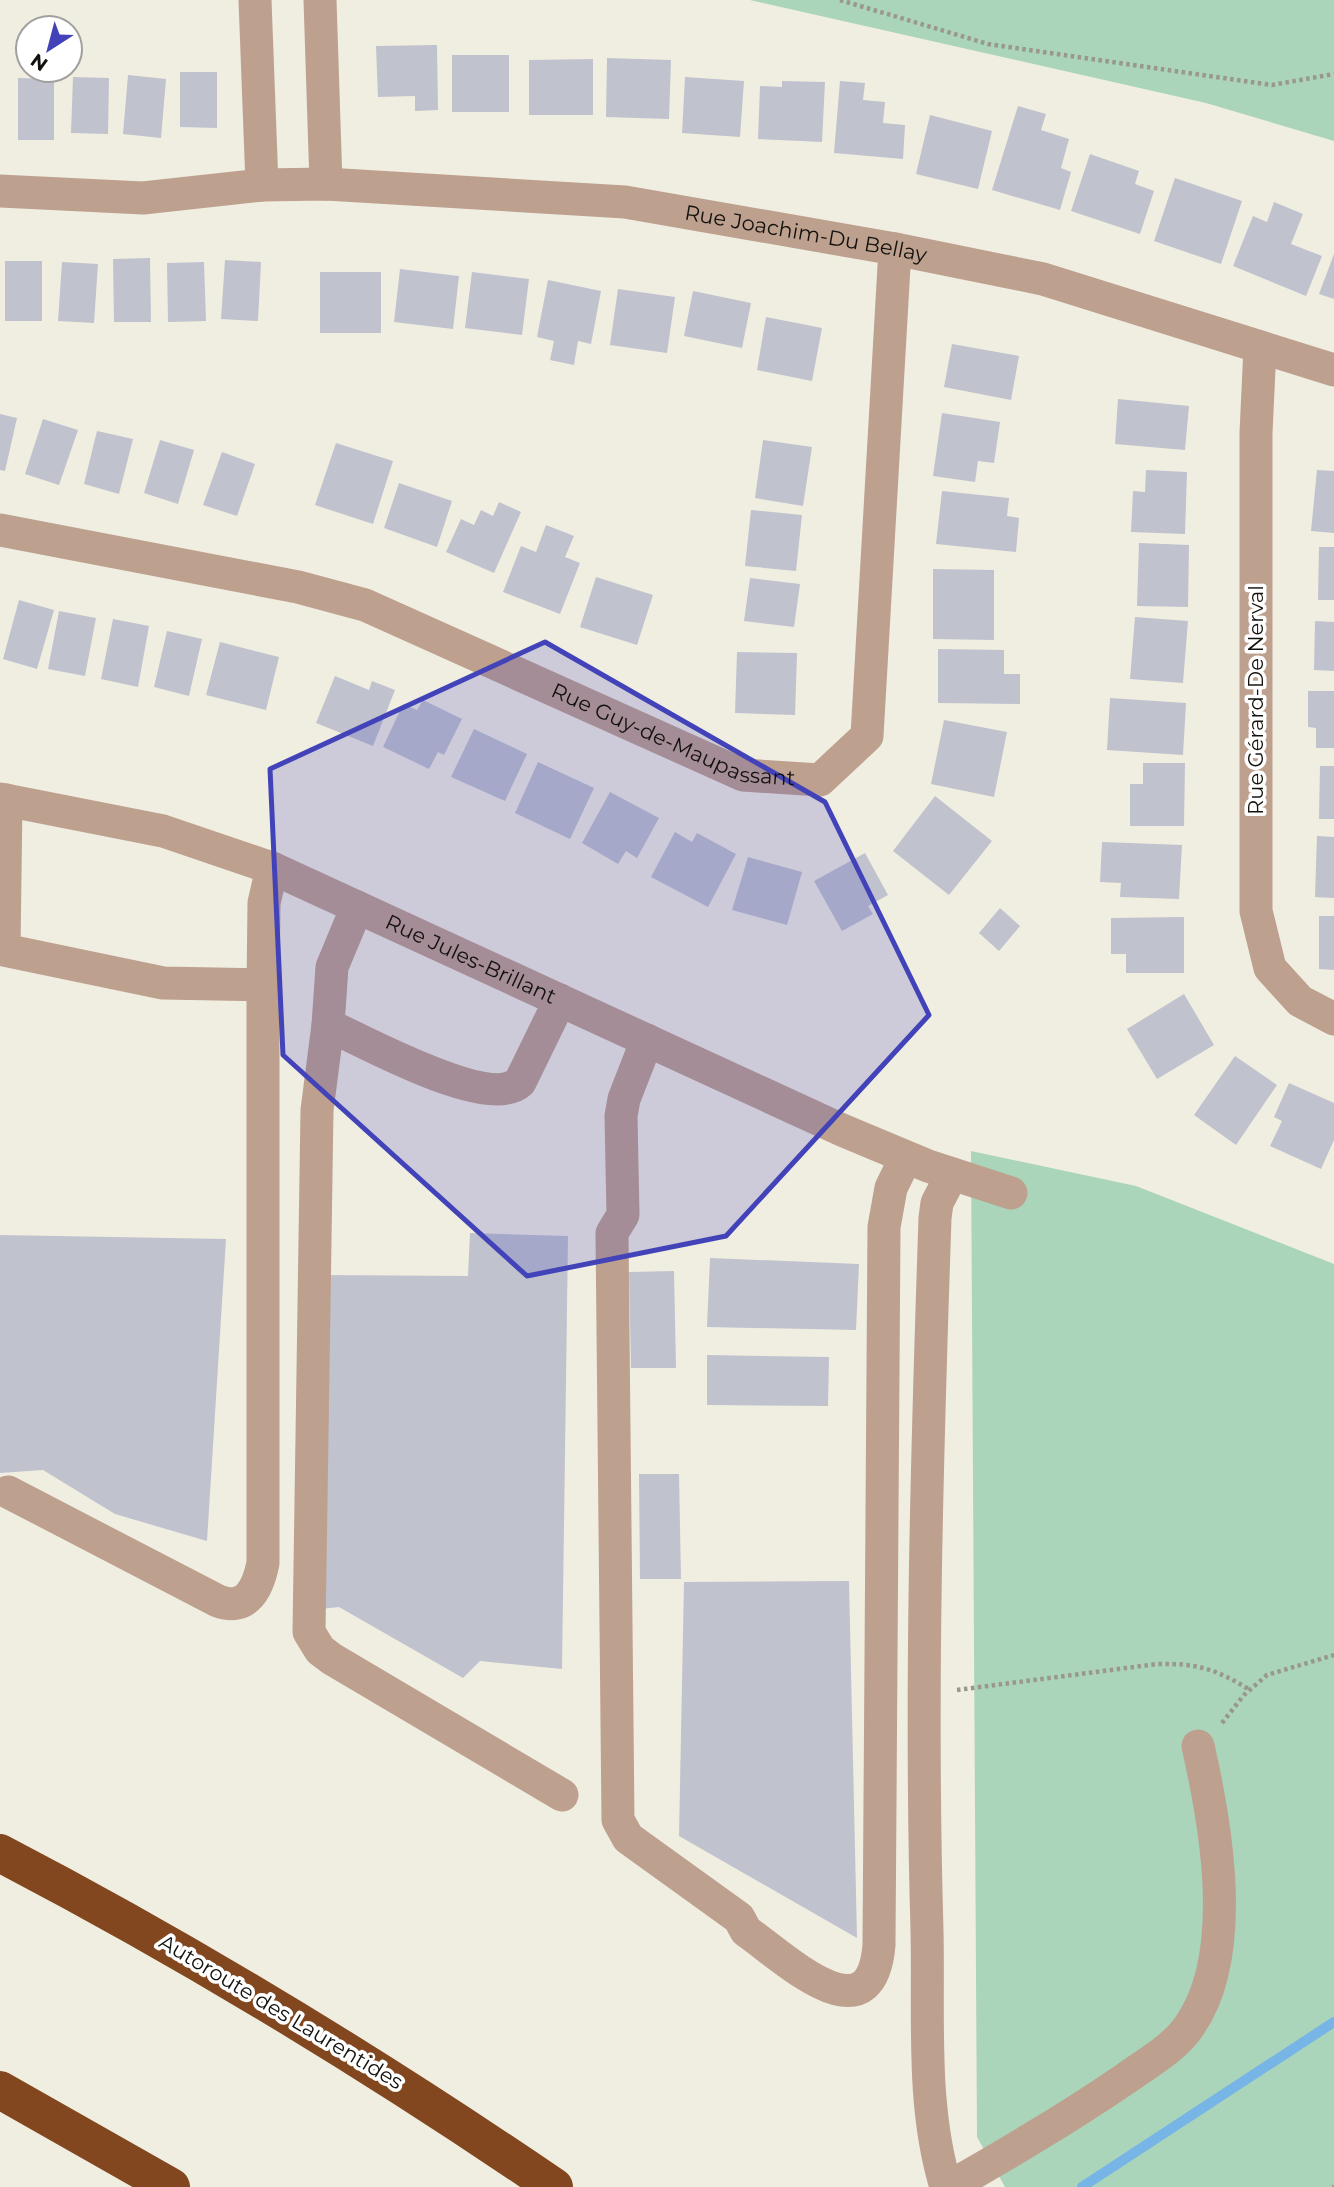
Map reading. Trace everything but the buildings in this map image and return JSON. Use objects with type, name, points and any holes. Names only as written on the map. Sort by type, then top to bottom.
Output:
[{"type":"highway","name":"Autoroute des Laurentides","points":[[0,1853],[117,1914],[246,1988],[431,2104],[554,2187]]},
{"type":"highway","points":[[0,2090],[171,2187]]},
{"type":"street","points":[[0,191],[143,198],[261,185],[255,0]]},
{"type":"street","points":[[320,0],[326,184]]},
{"type":"street","name":"Rue Joachim-Du Bellay","points":[[261,185],[326,184],[625,202],[895,249],[1043,279],[1334,370]]},
{"type":"street","name":"Rue Guy-de-Maupassant","points":[[0,530],[298,587],[365,605],[743,775],[820,780],[867,736],[895,249]]},
{"type":"street","name":"Rue Gérard-De Nerval","points":[[1260,347],[1256,433],[1256,911],[1270,968],[1300,1002],[1334,1019]]},
{"type":"street","points":[[3,800],[4,950],[163,983],[263,985]]},
{"type":"street","name":"Rue Jules-Brillant","points":[[3,800],[163,831],[272,868],[929,1166],[1011,1193]]},
{"type":"street","points":[[8,1492],[229,1605],[247,1600],[256,1586],[263,1563],[264,903],[272,868]]},
{"type":"street","points":[[357,907],[332,967],[317,1110],[309,1632],[320,1650],[332,1659],[562,1795]]},
{"type":"street","points":[[328,1025],[463,1085],[499,1090],[513,1087],[520,1082],[560,1000]]},
{"type":"street","points":[[647,1040],[624,1099],[621,1116],[623,1215],[612,1233],[618,1820],[628,1838],[739,1918],[746,1931],[821,1983],[848,1992],[868,1985],[874,1974],[879,1945],[884,1227],[891,1188],[929,1166],[937,1203],[924,1553],[931,2116],[947,2187],[1086,2105],[1164,2052],[1190,2026],[1204,1994],[1213,1961],[1220,1891],[1216,1845],[1198,1746]]},
{"type":"path","points":[[840,0],[988,44],[1272,85],[1334,74]]},
{"type":"path","points":[[1198,1746],[1267,1675],[1334,1656]]},
{"type":"path","points":[[925,1694],[1157,1664],[1189,1663],[1221,1672],[1250,1690]]},
{"type":"highlighted area","points":[[545,642],[825,802],[929,1015],[726,1236],[527,1276],[283,1055],[270,769]]},
{"type":"green space","points":[[750,0],[1334,0],[1334,141],[1206,103]]},
{"type":"green space","points":[[971,1151],[1136,1186],[1334,1264],[1334,2187],[1005,2187],[977,2137]]},
{"type":"waterway","points":[[1082,2187],[1334,2022]]}]
